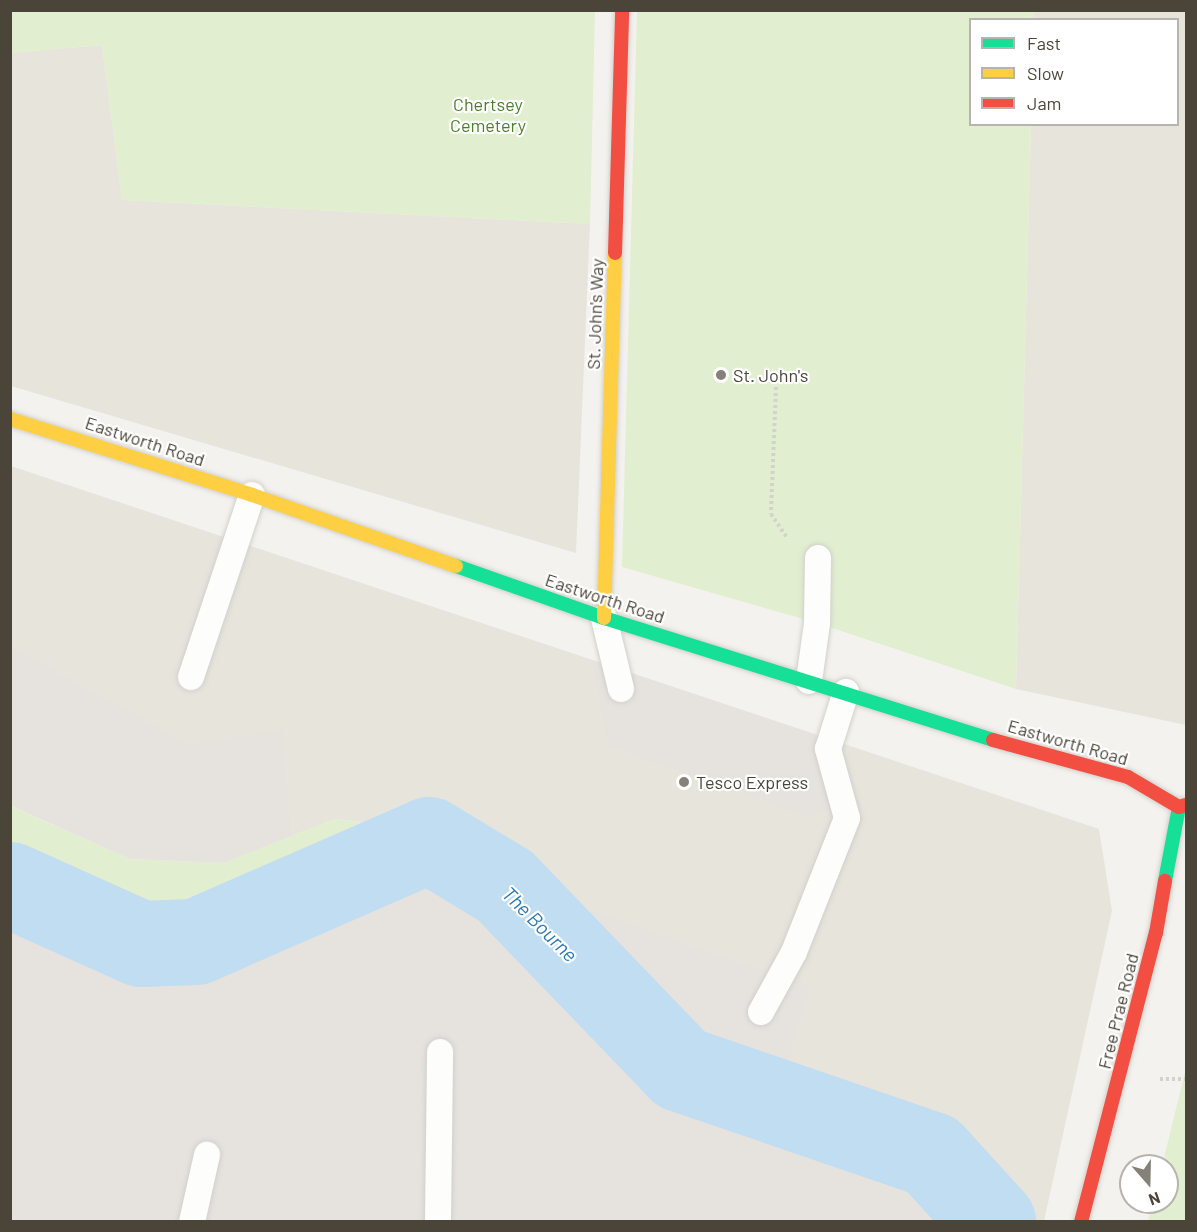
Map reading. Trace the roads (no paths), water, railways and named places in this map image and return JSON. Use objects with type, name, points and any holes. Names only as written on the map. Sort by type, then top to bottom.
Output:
[{"type":"main road","name":"St. John's Way","points":[[604,618],[622,10]]},
{"type":"main road","name":"Eastworth Road","points":[[10,419],[252,495],[604,618],[997,741],[1128,777],[1183,806]]},
{"type":"main road","name":"Free Prae Road","points":[[1082,1221],[1156,933],[1183,806]]},
{"type":"lane","points":[[191,677],[252,495]]},
{"type":"lane","points":[[809,681],[817,623],[818,558]]},
{"type":"lane","points":[[604,618],[621,689]]},
{"type":"lane","points":[[761,1012],[794,952],[847,818],[828,749],[846,692]]},
{"type":"lane","points":[[438,1221],[440,1053]]},
{"type":"lane","points":[[192,1221],[207,1155]]},
{"type":"waterway","name":"The Bourne","points":[[10,885],[141,944],[196,942],[429,840],[505,886],[681,1069],[932,1155],[993,1222]]},
{"type":"place","name":"St. John's","points":[[721,375]]},
{"type":"place","name":"Tesco Express","points":[[684,782]]},
{"type":"park label","name":"Chertsey Cemetery","points":[[488,115]]}]
